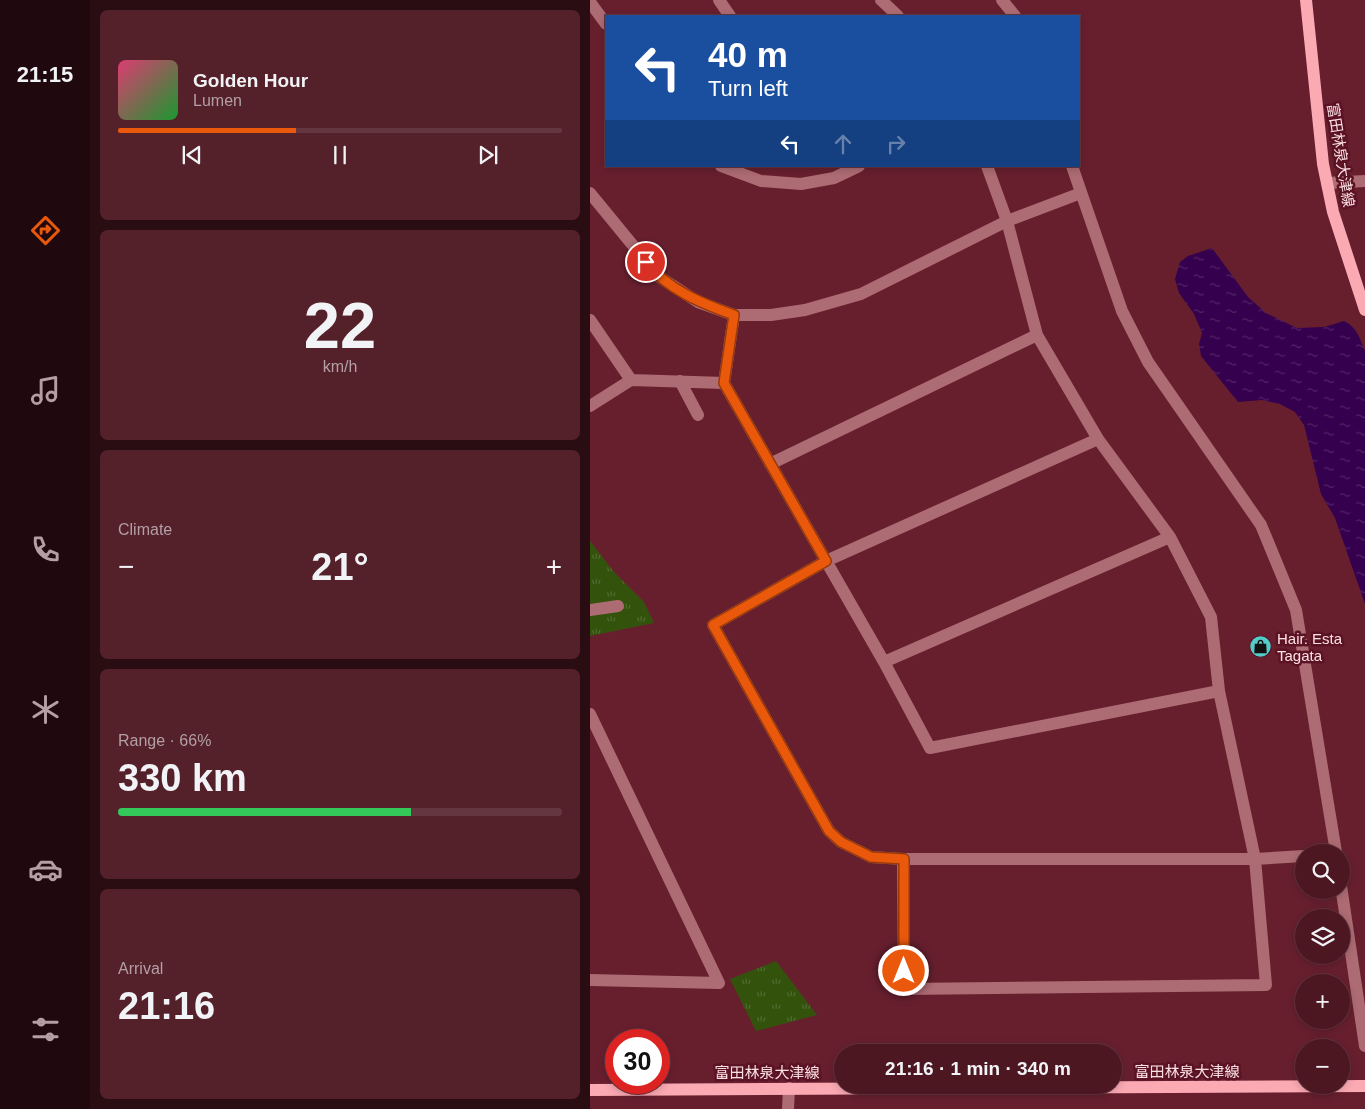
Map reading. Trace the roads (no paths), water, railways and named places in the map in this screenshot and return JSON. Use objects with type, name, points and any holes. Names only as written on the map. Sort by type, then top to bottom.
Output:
[{"type":"main road","name":"富田林泉大津線","points":[[1306,0],[1323,164],[1333,212],[1365,310]]},
{"type":"main road","name":"富田林泉大津線","points":[[590,1090],[1365,1086]]},
{"type":"street","points":[[719,0],[729,15]]},
{"type":"street","points":[[882,0],[896,15]]},
{"type":"street","points":[[1002,0],[1014,15]]},
{"type":"street","points":[[590,2],[605,23]]},
{"type":"street","points":[[724,167],[761,181],[801,184],[834,178],[856,167]]},
{"type":"street","points":[[904,859],[904,989],[1266,985],[1255,859],[1219,691],[1211,617],[1170,538],[1098,439],[1037,335],[1007,221],[987,167]]},
{"type":"street","points":[[1072,167],[1122,311],[1148,362],[1261,525],[1296,610],[1335,844]]},
{"type":"street","points":[[1327,183],[1365,181]]},
{"type":"street","points":[[590,193],[658,276],[698,302],[734,315],[771,315],[805,310],[861,294],[1007,221],[1081,193]]},
{"type":"street","points":[[734,315],[724,383],[884,662],[930,748],[1219,691]]},
{"type":"street","points":[[590,320],[632,380]]},
{"type":"street","points":[[770,464],[1037,335]]},
{"type":"street","points":[[590,406],[632,380],[724,383]]},
{"type":"street","points":[[680,381],[698,416]]},
{"type":"street","points":[[1098,439],[826,561],[713,625],[829,831],[841,842],[871,857],[904,859],[1255,859],[1295,857]]},
{"type":"street","points":[[884,662],[1170,538]]},
{"type":"street","points":[[590,610],[618,606]]},
{"type":"street","points":[[590,714],[719,983],[590,980]]},
{"type":"street","points":[[1344,899],[1361,987],[1365,1046]]},
{"type":"street","points":[[788,1109],[789,1088]]},
{"type":"water","points":[[1212,248],[1248,297],[1266,313],[1297,328],[1324,327],[1344,321],[1358,334],[1365,351],[1365,604],[1335,518],[1321,494],[1304,425],[1295,412],[1280,404],[1262,400],[1238,402],[1201,356],[1199,344],[1202,333],[1194,314],[1179,293],[1175,279],[1180,262],[1188,256]]},
{"type":"place","name":"Hair. Esta Tagata","points":[[1261,647]]}]
